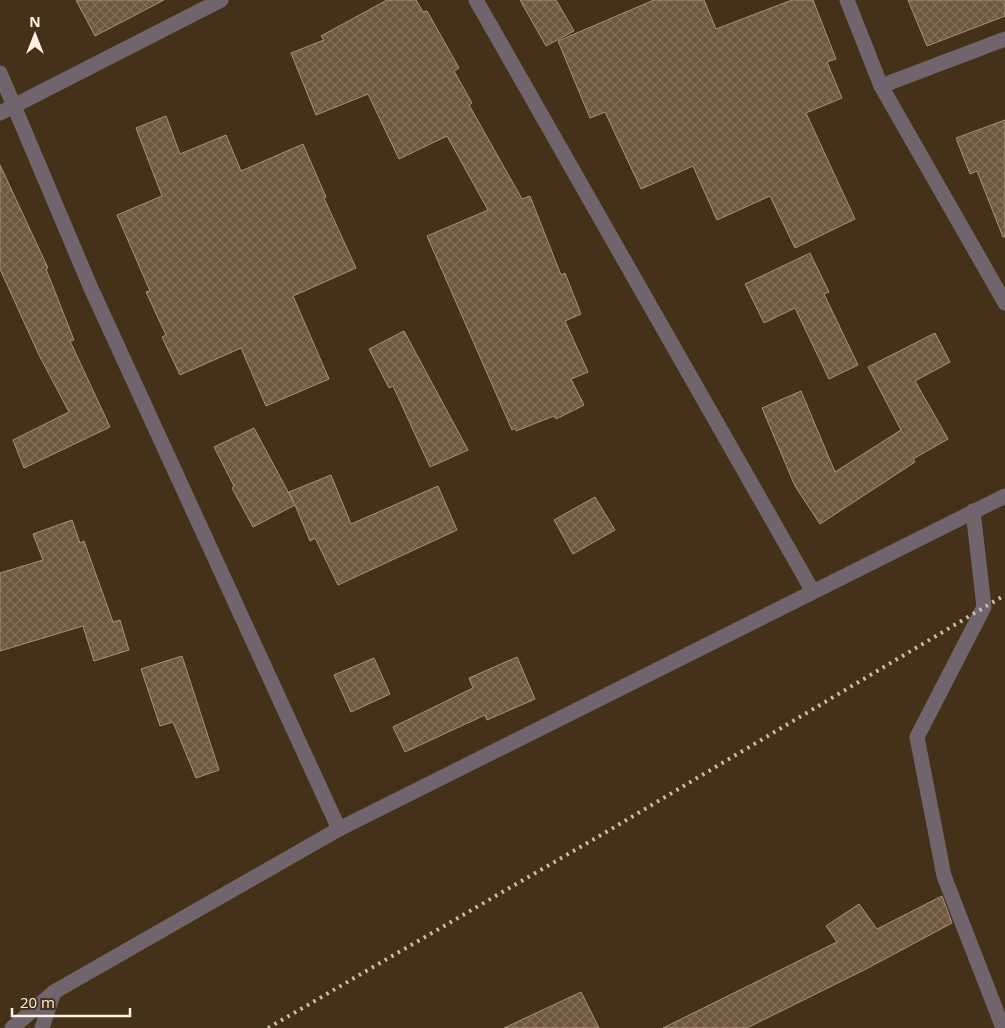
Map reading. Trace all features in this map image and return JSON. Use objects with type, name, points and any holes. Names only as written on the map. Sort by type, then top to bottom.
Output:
[{"type":"street","points":[[0,113],[221,0]]},
{"type":"street","points":[[476,0],[812,590]]},
{"type":"street","points":[[847,0],[881,86],[1005,303]]},
{"type":"street","points":[[881,86],[1005,39]]},
{"type":"street","points":[[0,73],[90,286],[339,829]]},
{"type":"street","points":[[12,1028],[54,992],[339,829],[812,590],[1005,496]]},
{"type":"street","points":[[973,511],[984,607],[917,737],[944,876],[1002,1028]]},
{"type":"street","points":[[42,1028],[54,992]]},
{"type":"building","points":[[76,0],[164,0],[95,36]]},
{"type":"building","points":[[387,0],[416,0],[423,12],[427,11],[459,68],[454,71],[472,103],[469,105],[522,199],[530,196],[561,275],[565,273],[581,314],[565,321],[588,372],[571,379],[584,405],[556,419],[554,416],[516,431],[515,428],[512,430],[427,236],[488,210],[447,136],[399,159],[368,94],[316,115],[291,53],[324,40],[321,36]]},
{"type":"building","points":[[520,0],[556,0],[574,31],[546,46]]},
{"type":"building","points":[[654,0],[704,0],[716,29],[792,0],[813,0],[836,59],[827,62],[842,98],[806,113],[855,219],[795,248],[770,196],[717,220],[693,166],[641,189],[605,112],[590,118],[558,41]]},
{"type":"building","points":[[908,0],[1005,0],[1005,16],[927,46]]},
{"type":"building","points":[[166,116],[180,154],[226,135],[241,171],[303,144],[326,197],[324,198],[356,268],[293,296],[329,379],[266,406],[241,348],[180,375],[162,337],[166,335],[146,292],[150,291],[117,215],[162,196],[136,128]]},
{"type":"building","points":[[1005,120],[1005,237],[1003,237],[977,171],[970,174],[956,138]]},
{"type":"building","points":[[0,165],[48,268],[46,269],[74,340],[70,341],[110,427],[24,468],[13,440],[69,412],[39,355],[0,269]]},
{"type":"building","points":[[810,253],[829,292],[824,294],[858,365],[829,379],[795,308],[764,323],[745,284]]},
{"type":"building","points":[[404,331],[468,450],[430,467],[393,386],[389,388],[369,349]]},
{"type":"building","points":[[935,333],[950,362],[915,381],[948,439],[913,459],[915,462],[820,524],[795,486],[762,408],[801,391],[835,472],[901,430],[868,367]]},
{"type":"building","points":[[254,428],[294,503],[289,492],[331,475],[351,524],[438,486],[457,530],[338,585],[315,538],[310,541],[295,505],[253,527],[232,488],[234,486],[214,447]]},
{"type":"building","points":[[595,497],[615,530],[573,554],[554,520]]},
{"type":"building","points":[[72,520],[80,543],[84,541],[113,622],[120,620],[129,650],[94,661],[83,626],[0,651],[0,573],[43,560],[33,534]]},
{"type":"building","points":[[182,656],[219,770],[196,778],[173,722],[160,726],[141,669]]},
{"type":"building","points":[[517,657],[535,699],[487,720],[485,715],[405,752],[393,727],[473,688],[469,678]]},
{"type":"building","points":[[374,658],[390,694],[351,712],[334,675]]},
{"type":"building","points":[[942,896],[952,923],[866,969],[747,1028],[663,1028],[837,942],[826,926],[859,904],[877,929]]},
{"type":"building","points":[[581,992],[599,1028],[504,1028]]},
{"type":"railway","points":[[268,1028],[613,828],[1005,595]]}]
